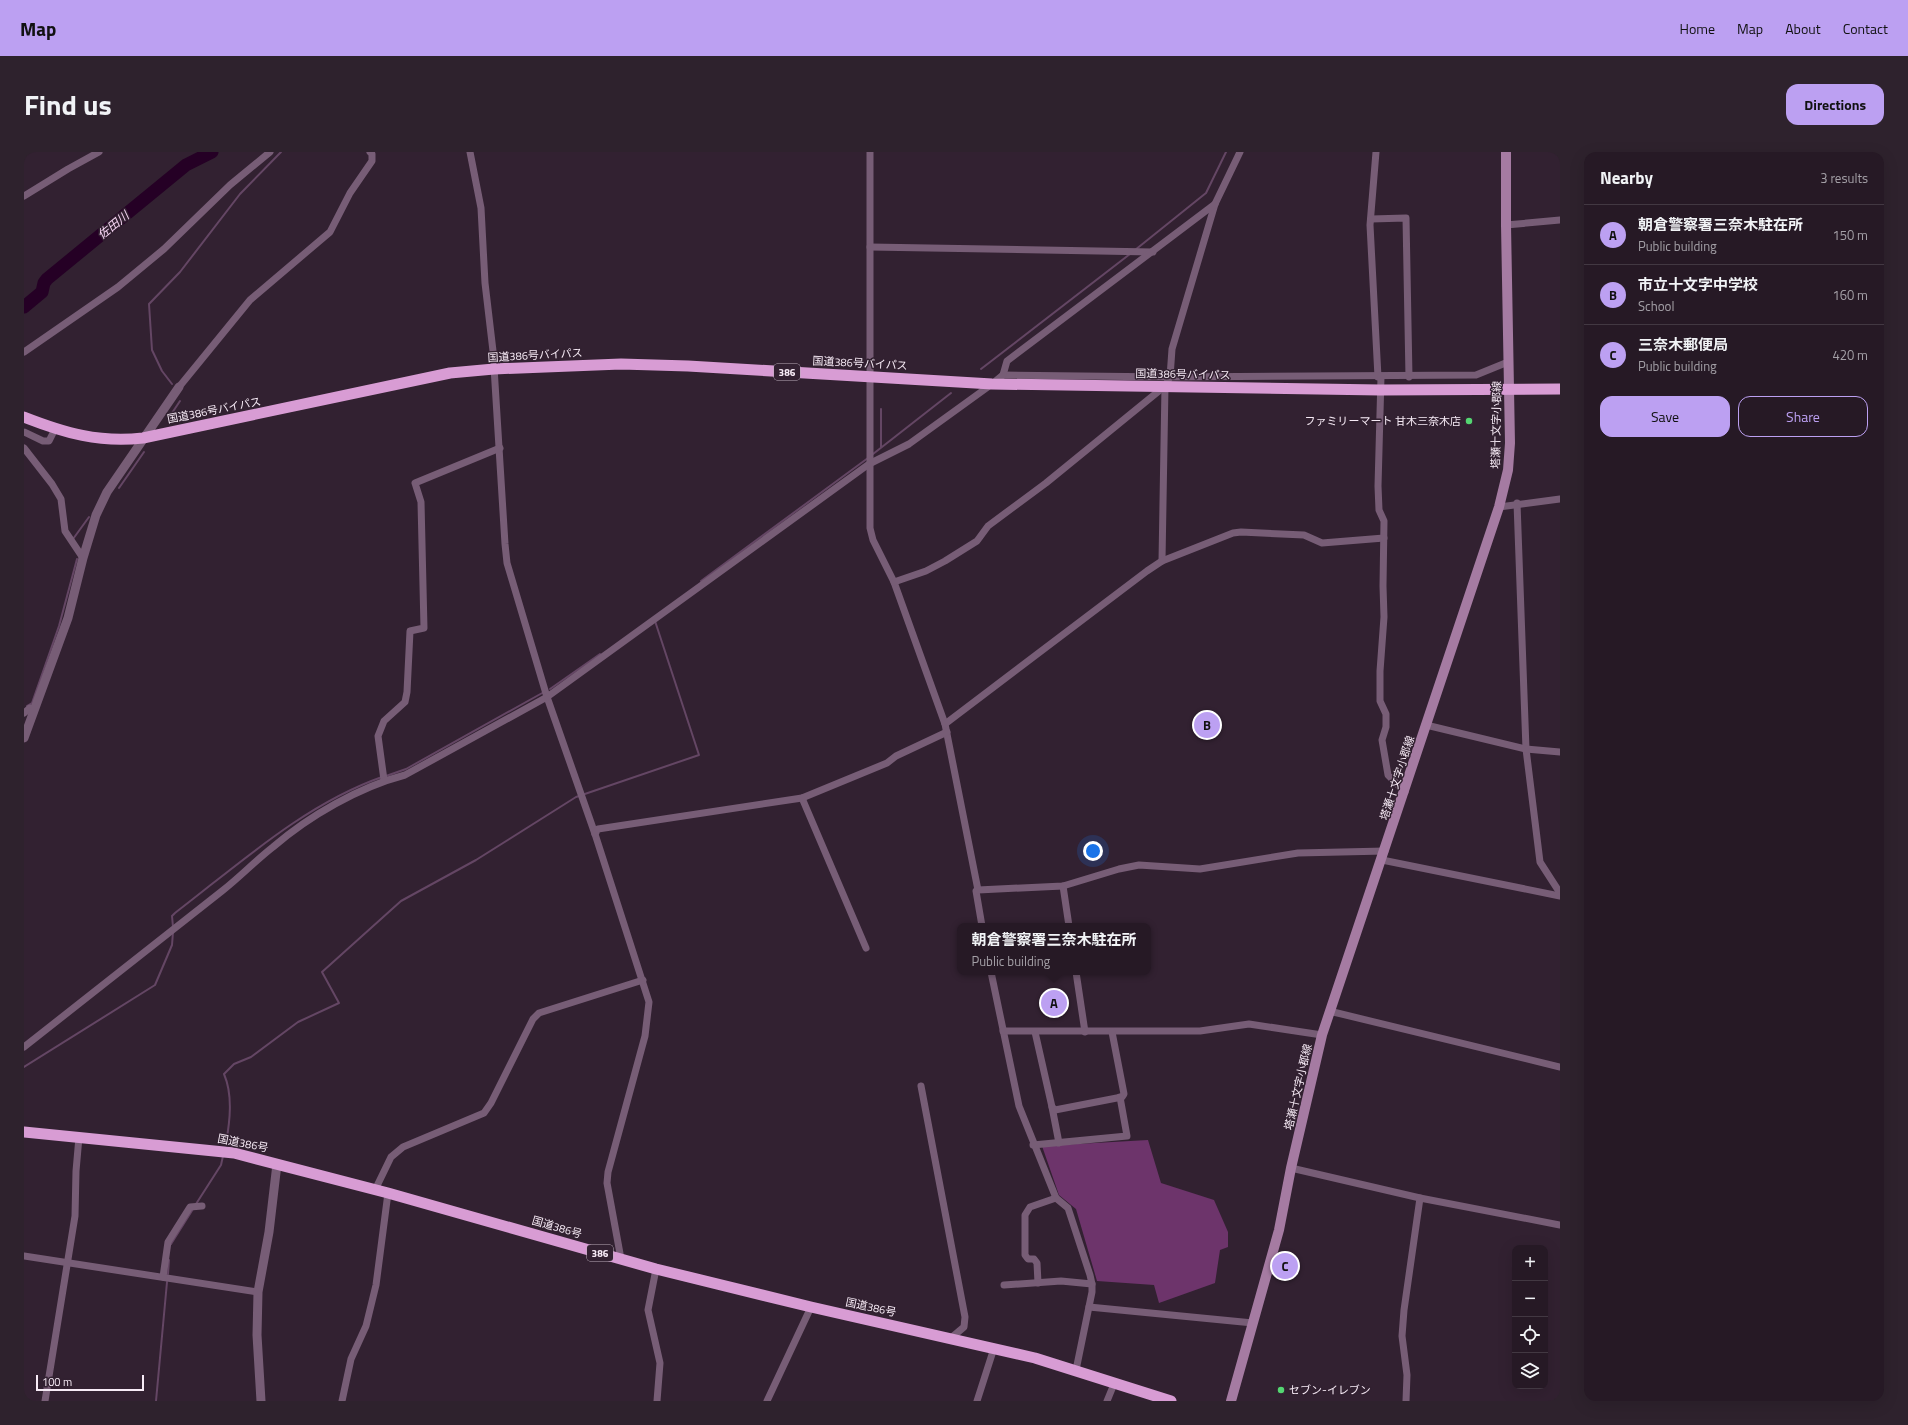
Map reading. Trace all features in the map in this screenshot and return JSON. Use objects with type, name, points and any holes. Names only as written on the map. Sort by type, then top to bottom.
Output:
[{"type":"highway","name":"国道386号バイパス","points":[[24,417],[55,429],[106,440],[143,438],[450,373],[494,369],[621,364],[688,366],[992,384],[1167,382],[1380,390],[1510,388],[1560,389]]},
{"type":"highway","name":"国道386号","points":[[24,1132],[218,1151],[277,1164],[388,1193],[656,1269],[811,1307],[994,1348],[1076,1370],[1114,1384],[1171,1401]]},
{"type":"main road","name":"塔瀬十文字小郡線","points":[[1231,1401],[1279,1230],[1291,1168],[1322,1035],[1405,792],[1499,507],[1508,470],[1510,388],[1508,362],[1506,152]]},
{"type":"street","points":[[24,196],[99,152]]},
{"type":"street","points":[[24,352],[118,287],[164,249],[230,184],[270,152]]},
{"type":"street","points":[[24,738],[68,618],[82,558],[96,515],[107,492],[179,387],[250,300],[330,232],[350,193],[372,161],[372,154],[370,152]]},
{"type":"street","points":[[470,152],[481,208],[485,283],[500,448],[504,544],[507,563],[547,697],[595,834],[649,1002],[644,1036],[608,1172],[607,1183],[621,1259]]},
{"type":"street","points":[[870,152],[873,247],[869,377],[870,528],[873,540],[894,582],[946,728],[978,890],[976,891],[981,923]]},
{"type":"street","points":[[1162,561],[1167,382],[1172,349],[1215,204],[1240,152]]},
{"type":"street","points":[[1376,152],[1371,219],[1380,390],[1379,510],[1384,521],[1384,617],[1380,671],[1380,701],[1386,714],[1386,727],[1382,740],[1388,775],[1405,792]]},
{"type":"street","points":[[24,1047],[234,882],[286,836],[305,823],[350,797],[384,780],[405,775],[547,697],[869,464],[909,444],[992,384],[1003,375],[1007,361],[1215,204]]},
{"type":"street","points":[[1371,219],[1406,218],[1409,377]]},
{"type":"street","points":[[1506,225],[1560,220]]},
{"type":"street","points":[[873,247],[1153,252]]},
{"type":"street","points":[[1003,375],[1167,382],[1409,377],[1476,375],[1508,362]]},
{"type":"street","points":[[894,582],[926,571],[977,541],[988,526],[1046,483],[1167,382]]},
{"type":"street","points":[[24,432],[43,441],[50,441],[55,429]]},
{"type":"street","points":[[24,448],[52,484],[61,499],[65,531],[82,558]]},
{"type":"street","points":[[384,780],[378,736],[384,721],[405,702],[407,692],[410,631],[424,628],[421,502],[415,483],[500,448]]},
{"type":"street","points":[[1499,507],[1517,503],[1560,498]]},
{"type":"street","points":[[1517,503],[1526,750],[1540,862],[1560,894]]},
{"type":"street","points":[[595,834],[598,829],[802,798],[887,763],[896,756],[946,728],[1147,571],[1162,561],[1234,533],[1304,535],[1322,543],[1384,538]]},
{"type":"street","points":[[24,713],[30,708],[36,708]]},
{"type":"street","points":[[1426,725],[1526,750],[1560,752]]},
{"type":"street","points":[[802,798],[866,948]]},
{"type":"street","points":[[978,890],[1063,886],[1119,869],[1138,866],[1195,869],[1298,853],[1383,855],[1560,894]]},
{"type":"street","points":[[1063,886],[1069,923]]},
{"type":"street","points":[[992,975],[1019,1106],[1056,1198],[1068,1208],[1092,1284],[1092,1292],[1076,1370]]},
{"type":"street","points":[[1076,975],[1085,1032]]},
{"type":"street","points":[[375,1190],[395,1152],[484,1112],[491,1103],[533,1019],[539,1013],[547,1009],[643,980]]},
{"type":"street","points":[[1329,1012],[1560,1067]]},
{"type":"street","points":[[1003,1031],[1200,1031],[1249,1024],[1322,1035]]},
{"type":"street","points":[[1035,1032],[1059,1143]]},
{"type":"street","points":[[1052,1107],[1055,1110],[1120,1097],[1124,1094],[1112,1032]]},
{"type":"street","points":[[921,1086],[965,1317],[964,1327],[951,1338]]},
{"type":"street","points":[[1034,1145],[1128,1136],[1120,1097]]},
{"type":"street","points":[[45,1401],[75,1216],[76,1171],[79,1137]]},
{"type":"street","points":[[261,1401],[257,1335],[258,1292],[269,1232],[277,1164]]},
{"type":"street","points":[[1291,1168],[1420,1198],[1560,1225]]},
{"type":"street","points":[[342,1401],[350,1359],[366,1326],[376,1285],[388,1193]]},
{"type":"street","points":[[1038,1283],[1037,1263],[1034,1259],[1028,1259],[1025,1255],[1025,1215],[1030,1207],[1056,1198]]},
{"type":"street","points":[[1406,1401],[1407,1374],[1402,1336],[1404,1310],[1420,1198]]},
{"type":"street","points":[[163,1277],[168,1242],[190,1208],[201,1206]]},
{"type":"street","points":[[24,1256],[258,1292]]},
{"type":"street","points":[[656,1269],[648,1310],[660,1363],[658,1401]]},
{"type":"street","points":[[1004,1285],[1061,1281],[1092,1284]]},
{"type":"street","points":[[767,1401],[773,1392],[811,1307]]},
{"type":"street","points":[[1089,1307],[1253,1323]]},
{"type":"street","points":[[977,1401],[994,1348]]},
{"type":"street","points":[[1107,1401],[1114,1384]]},
{"type":"shaded area","points":[[1148,1140],[1161,1183],[1214,1200],[1228,1232],[1228,1247],[1220,1250],[1215,1283],[1159,1303],[1154,1285],[1097,1281],[1076,1209],[1059,1195],[1042,1146]]},
{"type":"waterway","name":"佐田川","points":[[24,307],[42,292],[44,283],[47,279],[186,165],[212,152]]},
{"type":"waterway","points":[[172,384],[162,371],[152,350],[149,304],[180,272],[240,194],[281,152]]},
{"type":"waterway","points":[[1135,250],[1206,193],[1226,152]]},
{"type":"waterway","points":[[981,369],[1130,254]]},
{"type":"waterway","points":[[873,454],[951,393]]},
{"type":"waterway","points":[[170,416],[180,401]]},
{"type":"waterway","points":[[881,409],[881,447]]},
{"type":"waterway","points":[[119,488],[144,452]]},
{"type":"waterway","points":[[701,581],[868,458]]},
{"type":"waterway","points":[[73,539],[89,517]]},
{"type":"waterway","points":[[27,706],[32,703],[59,626],[77,559]]},
{"type":"waterway","points":[[226,1143],[229,1126],[230,1099],[224,1074],[234,1064],[251,1057],[298,1022],[339,1003],[322,972],[401,901],[476,860],[576,797],[699,755],[655,621]]},
{"type":"waterway","points":[[550,689],[600,654]]},
{"type":"waterway","points":[[386,776],[406,769],[544,692]]},
{"type":"waterway","points":[[173,927],[172,916],[175,913],[274,837],[326,803],[382,777]]},
{"type":"waterway","points":[[24,1067],[155,985],[172,945],[173,932]]},
{"type":"waterway","points":[[196,1204],[221,1165],[223,1156]]},
{"type":"waterway","points":[[171,1244],[193,1209]]},
{"type":"waterway","points":[[168,1274],[169,1260]]},
{"type":"waterway","points":[[156,1401],[167,1282]]},
{"type":"place","name":"ファミリーマート 甘木三奈木店","points":[[1469,421]]},
{"type":"place","name":"市立十文字中学校","points":[[1207,725]]},
{"type":"place","name":"朝倉警察署三奈木駐在所","points":[[1054,1003]]},
{"type":"place","name":"三奈木郵便局","points":[[1285,1266]]},
{"type":"place","name":"セブン-イレブン","points":[[1281,1390]]}]
